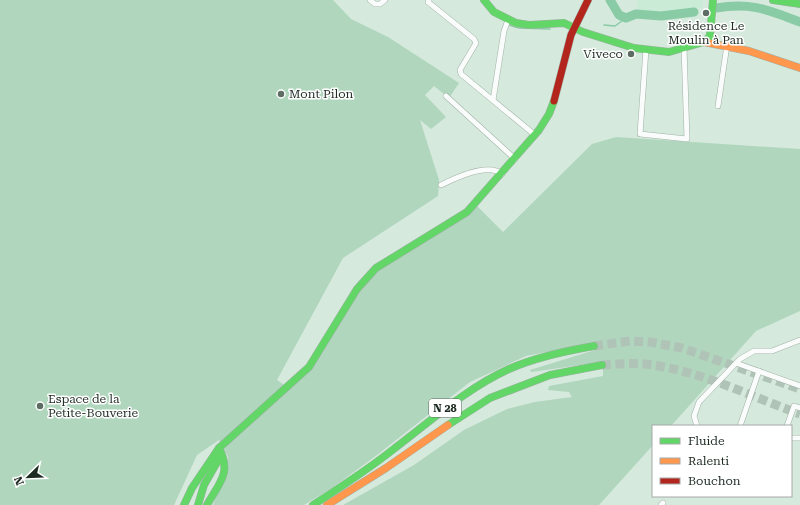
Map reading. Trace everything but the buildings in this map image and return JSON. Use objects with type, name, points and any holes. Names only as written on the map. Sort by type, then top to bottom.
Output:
[{"type":"main road","points":[[484,0],[494,12],[508,20],[527,25],[564,23],[634,48],[669,52],[704,42],[710,36]]},
{"type":"main road","points":[[184,505],[192,488],[238,432],[309,368],[357,289],[372,272],[385,262],[467,212],[535,135],[552,108],[568,42],[588,0]]},
{"type":"main road","points":[[713,0],[710,36],[713,44]]},
{"type":"main road","points":[[773,0],[800,4]]},
{"type":"main road","points":[[704,42],[727,45],[800,68]]},
{"type":"main road","name":"N 28","points":[[314,505],[378,461],[444,408],[484,382],[539,358],[594,346]]},
{"type":"main road","name":"N 28","points":[[327,505],[386,468],[463,414],[490,398],[550,375],[602,365]]},
{"type":"main road","points":[[198,505],[204,485],[221,451]]},
{"type":"main road","points":[[207,505],[224,477],[221,451]]},
{"type":"street","points":[[370,0],[375,4],[380,4],[385,0]]},
{"type":"street","points":[[429,0],[428,2],[474,39],[476,43],[460,70],[461,74],[535,135]]},
{"type":"street","points":[[493,100],[504,31],[508,20]]},
{"type":"street","points":[[718,106],[727,45]]},
{"type":"street","points":[[646,49],[640,134],[688,139],[684,48]]},
{"type":"street","points":[[446,96],[515,159]]},
{"type":"street","points":[[441,185],[482,170],[496,170],[502,174]]},
{"type":"street","points":[[697,425],[694,416],[699,402],[736,363],[747,354],[754,351],[772,351],[800,340]]},
{"type":"street","points":[[736,363],[800,386]]},
{"type":"street","points":[[740,425],[759,371]]},
{"type":"street","points":[[787,425],[794,406],[800,408]]},
{"type":"shaded area","points":[[0,0],[333,0],[351,19],[388,37],[459,83],[449,98],[434,86],[425,95],[446,117],[431,129],[420,120],[439,180],[438,196],[343,258],[277,380],[287,387],[311,363],[362,280],[475,204],[503,232],[592,144],[616,137],[800,149],[800,311],[756,331],[672,425],[652,425],[652,446],[599,505],[343,505],[414,465],[464,430],[507,409],[535,402],[572,397],[569,392],[548,390],[549,386],[603,376],[603,362],[531,372],[530,370],[595,350],[593,343],[526,356],[470,382],[377,455],[332,488],[304,505],[213,505],[228,457],[219,440],[197,455],[174,505],[0,505]]},
{"type":"shaded area","points":[[637,0],[703,0],[703,7],[671,14],[646,14],[637,13]]},
{"type":"waterway","points":[[610,0],[619,15],[626,18],[636,14],[661,16],[694,12]]},
{"type":"waterway","points":[[716,8],[729,6],[760,8],[800,22]]},
{"type":"waterway","points":[[604,25],[615,26],[626,18]]},
{"type":"waterway","points":[[509,25],[519,28],[550,29]]},
{"type":"tunnel","points":[[594,346],[630,341],[650,342],[682,348],[800,389]]},
{"type":"tunnel","points":[[602,365],[645,364],[665,367],[724,384],[800,414]]},
{"type":"traffic: fast","points":[[484,0],[494,12],[516,23],[529,25],[564,23],[583,32],[634,48],[669,52],[704,42],[710,36]]},
{"type":"traffic: fast","points":[[712,39],[710,36],[713,0]]},
{"type":"traffic: fast","points":[[773,0],[800,4]]},
{"type":"traffic: fast","points":[[207,505],[219,484],[224,471],[223,457],[219,448],[309,367],[357,289],[376,268],[467,212],[539,130],[549,114],[554,101]]},
{"type":"traffic: fast","points":[[313,505],[375,463],[479,385],[519,365],[561,352],[594,346]]},
{"type":"traffic: fast","points":[[448,425],[490,398],[550,375],[602,365]]},
{"type":"traffic: fast","points":[[184,505],[192,488],[219,448]]},
{"type":"traffic: fast","points":[[198,505],[204,485],[220,457]]},
{"type":"traffic: slow","points":[[704,42],[749,51],[800,68]]},
{"type":"traffic: slow","points":[[327,505],[386,468],[448,425]]},
{"type":"traffic: jam","points":[[554,101],[571,35],[588,0]]},
{"type":"place","name":"Résidence Le Moulin à Pan","points":[[706,13]]},
{"type":"place","name":"Viveco","points":[[631,54]]},
{"type":"place","name":"Mont Pilon","points":[[281,94]]},
{"type":"place","name":"Espace de la Petite-Bouverie","points":[[40,406]]}]
